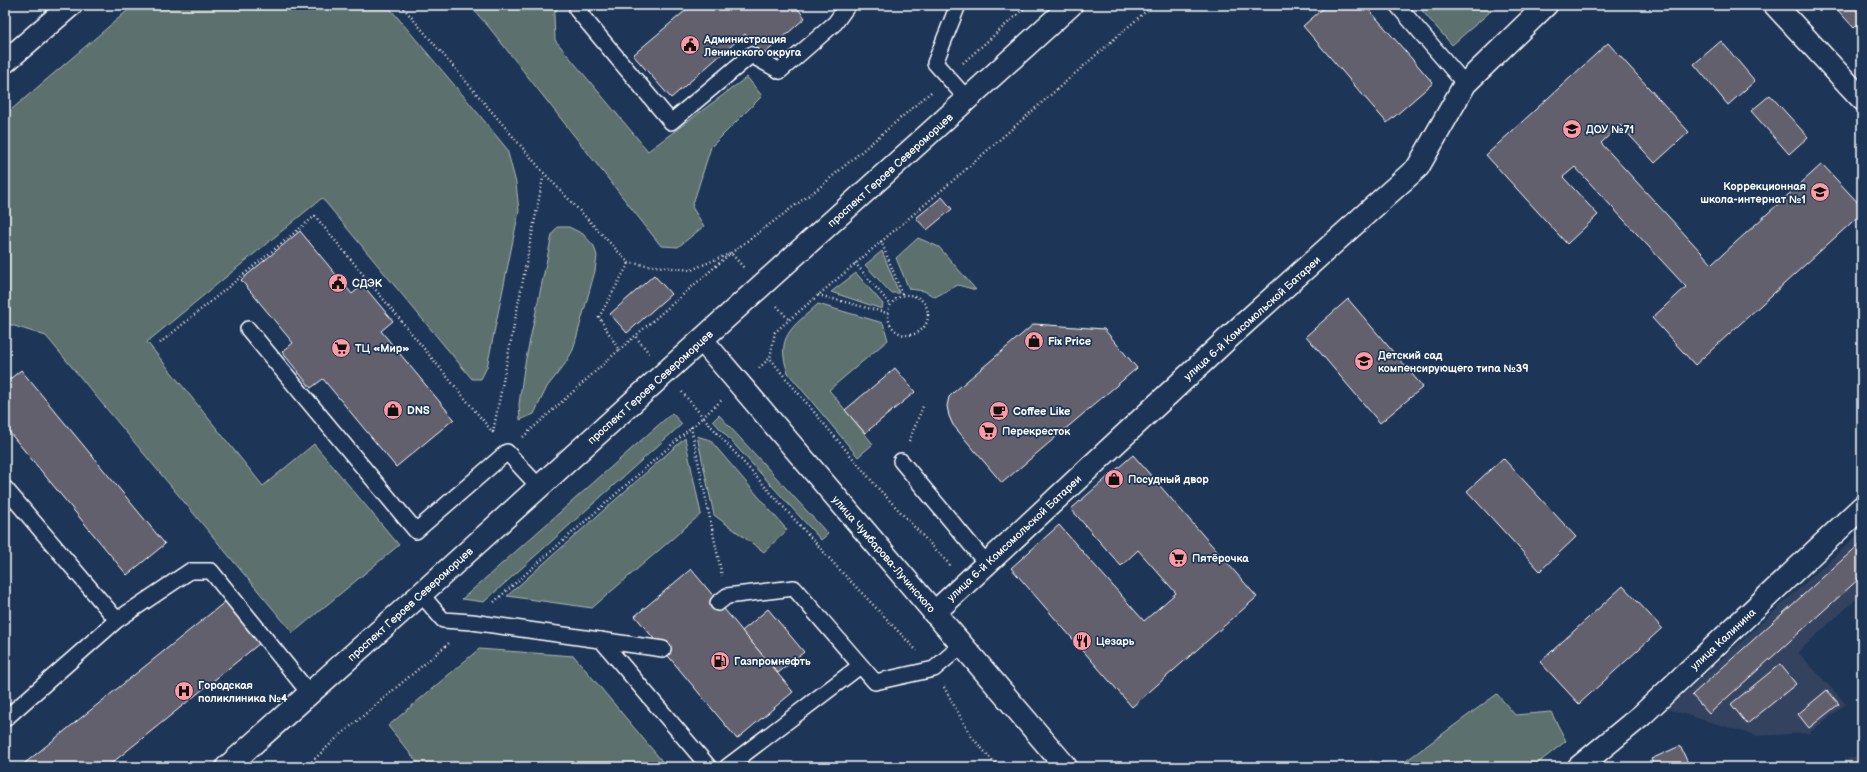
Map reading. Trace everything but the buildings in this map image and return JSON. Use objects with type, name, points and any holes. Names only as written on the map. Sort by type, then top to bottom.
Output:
[{"type":"street","points":[[5,62],[71,5]]},
{"type":"street","name":"проспект Героев Североморцев","points":[[227,767],[421,594],[1072,5]]},
{"type":"street","name":"улица 6-й Комсомольской Батареи","points":[[934,613],[1238,329],[1418,167],[1465,84],[1546,5]]},
{"type":"street","points":[[1775,5],[1862,99]]},
{"type":"street","name":"улица Чумбарова-Лучинского","points":[[702,340],[1066,767]]},
{"type":"street","name":"улица Калинина","points":[[1579,767],[1642,715],[1862,507]]},
{"type":"lane","points":[[583,5],[577,10],[671,122],[751,55],[780,71],[835,23],[848,5]]},
{"type":"lane","points":[[958,5],[935,63],[968,100]]},
{"type":"lane","points":[[1397,5],[1465,84]]},
{"type":"lane","points":[[248,329],[416,531],[507,452],[539,487]]},
{"type":"lane","points":[[901,461],[987,564]]},
{"type":"lane","points":[[5,488],[117,620]]},
{"type":"lane","points":[[5,719],[117,620],[190,571],[211,570],[310,694]]},
{"type":"lane","points":[[722,599],[794,588],[875,682],[934,669],[962,645]]},
{"type":"lane","points":[[421,594],[444,620],[472,622],[663,649]]},
{"type":"lane","points":[[601,640],[709,767]]},
{"type":"lane","points":[[727,767],[860,666]]},
{"type":"path","points":[[401,5],[544,173],[629,263],[690,270],[730,253]]},
{"type":"path","points":[[507,452],[619,350],[636,337],[730,253],[820,186],[948,77],[1028,5]]},
{"type":"path","points":[[306,767],[338,737],[472,622],[770,358],[775,332],[1066,83],[1153,5]]},
{"type":"path","points":[[160,343],[315,216],[493,432],[544,173]]},
{"type":"path","points":[[882,241],[903,296]]},
{"type":"path","points":[[730,253],[789,320]]},
{"type":"path","points":[[619,350],[599,318],[629,263]]},
{"type":"path","points":[[855,263],[890,304]]},
{"type":"path","points":[[910,294],[924,302],[929,318],[921,332],[906,337],[891,329],[887,313],[890,304],[895,299],[910,294]]},
{"type":"path","points":[[818,295],[887,313]]},
{"type":"path","points":[[636,337],[703,416],[837,567],[934,669],[971,736],[998,767]]},
{"type":"path","points":[[770,358],[877,488],[967,583]]},
{"type":"path","points":[[901,461],[924,404]]},
{"type":"path","points":[[691,427],[722,599]]},
{"type":"shaded area","points":[[1862,531],[1862,594],[1798,652],[1846,704],[1809,733],[1757,736],[1667,709]]},
{"type":"shaded area","points":[[1862,754],[1862,767],[1824,767]]},
{"type":"green space","points":[[134,5],[387,5],[507,149],[516,183],[519,211],[487,367],[481,379],[472,379],[322,198],[147,342],[263,486],[314,444],[399,545],[293,633],[46,336],[5,323],[5,115]]},
{"type":"green space","points":[[469,5],[560,5],[554,14],[555,40],[648,151],[747,77],[762,96],[711,147],[692,207],[704,226],[678,247],[661,246],[488,26]]},
{"type":"green space","points":[[1417,5],[1498,5],[1452,45]]},
{"type":"green space","points":[[557,227],[569,227],[583,234],[594,246],[597,256],[595,271],[573,350],[565,364],[547,387],[534,414],[520,420],[519,404],[524,368],[552,235]]},
{"type":"green space","points":[[918,238],[939,247],[976,290],[958,285],[935,297],[924,291],[909,289],[896,258]]},
{"type":"green space","points":[[882,251],[899,293],[891,293],[865,265]]},
{"type":"green space","points":[[856,273],[883,304],[882,309],[831,292]]},
{"type":"green space","points":[[818,304],[883,323],[888,340],[829,390],[873,444],[858,457],[788,373],[784,360],[785,341],[788,334]]},
{"type":"green space","points":[[672,413],[682,424],[484,602],[462,599]]},
{"type":"green space","points":[[719,415],[828,534],[821,540],[713,421]]},
{"type":"green space","points":[[697,436],[710,440],[787,530],[764,552],[714,515]]},
{"type":"green space","points":[[685,438],[701,514],[592,608],[507,596]]},
{"type":"green space","points":[[479,649],[574,656],[667,767],[421,767],[388,726]]},
{"type":"green space","points":[[1497,694],[1515,715],[1551,712],[1566,741],[1533,767],[1369,767],[1370,761],[1399,766]]},
{"type":"place","name":"Администрация Ленинского округа","points":[[690,45]]},
{"type":"place","name":"ДОУ №71","points":[[1572,129]]},
{"type":"place","name":"Коррекционная школа-интернат №1","points":[[1820,192]]},
{"type":"place","name":"СДЭК","points":[[338,283]]},
{"type":"place","name":"Fix Price","points":[[1034,341]]},
{"type":"place","name":"ТЦ «Мир»","points":[[341,348]]},
{"type":"place","name":"Детский сад компенсирующего типа №39","points":[[1364,361]]},
{"type":"place","name":"DNS","points":[[393,410]]},
{"type":"place","name":"Coffee Like","points":[[999,411]]},
{"type":"place","name":"Перекресток","points":[[988,431]]},
{"type":"place","name":"Посудный двор","points":[[1114,479]]},
{"type":"place","name":"Пятёрочка","points":[[1178,558]]},
{"type":"place","name":"Цезарь","points":[[1082,641]]},
{"type":"place","name":"Газпромнефть","points":[[720,661]]},
{"type":"place","name":"Городская поликлиника №4","points":[[184,691]]}]
